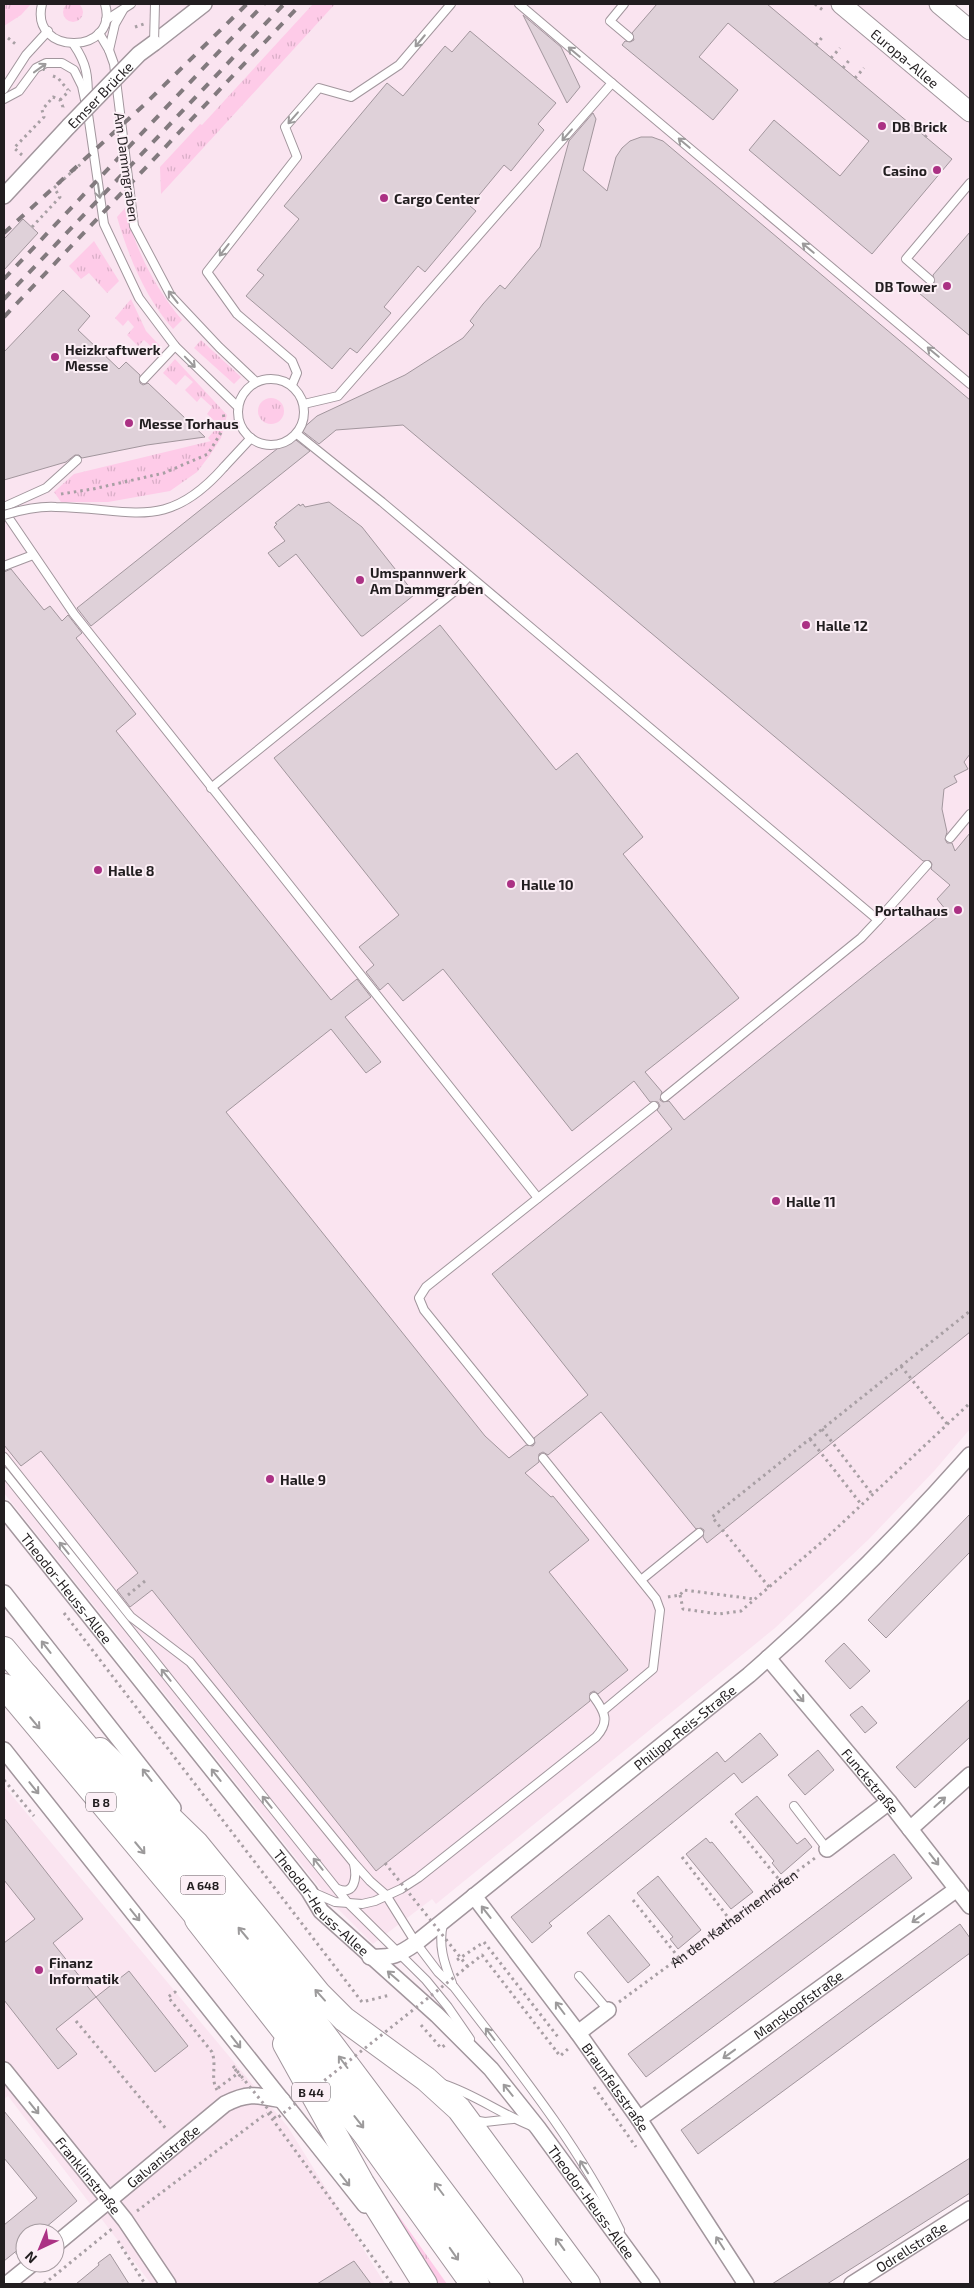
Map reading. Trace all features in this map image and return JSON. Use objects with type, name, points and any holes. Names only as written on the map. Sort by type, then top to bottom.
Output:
[{"type":"highway","name":"A 648","points":[[14,1681],[271,1967],[509,2284]]},
{"type":"highway","points":[[199,1919],[366,2132],[475,2284]]},
{"type":"main road","name":"B 8","points":[[4,1650],[14,1681],[199,1919]]},
{"type":"main road","points":[[14,1681],[196,1843],[319,1994],[351,2024],[446,2095],[466,2117],[588,2284]]},
{"type":"main road","name":"B 44","points":[[199,1919],[270,2020],[299,2067],[357,2175],[420,2277]]},
{"type":"street","name":"Emser Brücke","points":[[4,196],[139,54],[204,4]]},
{"type":"street","name":"Europa-Allee","points":[[841,4],[970,112]]},
{"type":"street","points":[[939,4],[970,30]]},
{"type":"street","name":"Philipp-Reis-Straße","points":[[370,1957],[400,1954],[416,1943],[768,1658],[865,1568],[970,1455]]},
{"type":"street","name":"Theodor-Heuss-Allee","points":[[4,1509],[309,1891],[321,1912],[437,2015],[491,2069],[538,2128],[652,2284]]},
{"type":"street","points":[[4,1593],[160,1791],[196,1843]]},
{"type":"street","name":"Funckstraße","points":[[768,1658],[889,1802],[970,1906]]},
{"type":"street","points":[[4,1750],[420,2277]]},
{"type":"street","points":[[910,1829],[970,1775]]},
{"type":"street","points":[[826,1849],[889,1802]]},
{"type":"street","name":"Manskopfstraße","points":[[639,2119],[957,1890]]},
{"type":"street","name":"Braunfelsstraße","points":[[474,1896],[578,2033],[639,2119],[746,2284]]},
{"type":"street","points":[[578,2033],[608,2010]]},
{"type":"street","name":"Franklinstraße","points":[[4,2070],[110,2201],[168,2284]]},
{"type":"street","name":"Galvanistraße","points":[[65,2237],[225,2104],[240,2096],[257,2095],[282,2100]]},
{"type":"street","name":"Odrellstraße","points":[[852,2284],[970,2209]]},
{"type":"street","points":[[7,2284],[21,2273]]},
{"type":"lane","points":[[42,4],[41,17],[48,30],[58,40],[74,44],[84,43],[99,33],[106,20],[131,4]]},
{"type":"lane","points":[[105,4],[106,20]]},
{"type":"lane","points":[[154,43],[155,4]]},
{"type":"lane","points":[[292,385],[297,373],[292,361],[237,314],[207,272],[297,158],[285,127],[319,88],[351,97],[399,65],[451,4]]},
{"type":"lane","points":[[518,4],[970,384]]},
{"type":"lane","points":[[624,4],[610,21],[629,37]]},
{"type":"lane","points":[[109,50],[115,24],[123,10]]},
{"type":"lane","points":[[4,89],[26,55],[48,30]]},
{"type":"lane","name":"Am Dammgraben","points":[[99,33],[109,50],[114,64],[134,226],[170,296],[256,382]]},
{"type":"lane","points":[[74,44],[84,59],[86,68],[88,114]]},
{"type":"lane","name":"Am Dammgraben","points":[[4,99],[19,91],[36,68],[46,63],[62,63],[74,70],[82,86],[88,114],[104,224],[139,298],[175,346],[238,407]]},
{"type":"lane","points":[[304,404],[338,396],[612,83]]},
{"type":"lane","points":[[930,280],[906,259],[970,183]]},
{"type":"lane","points":[[144,379],[175,346]]},
{"type":"lane","points":[[275,378],[292,385],[300,394],[304,404],[305,414],[297,434],[280,444],[260,443],[251,438],[241,424],[238,407],[241,397],[256,382],[275,378]]},
{"type":"lane","points":[[297,434],[382,502],[878,920]]},
{"type":"lane","points":[[251,438],[196,495],[179,505],[160,511],[140,513],[55,507],[4,513],[74,614],[538,1198]]},
{"type":"lane","points":[[4,507],[46,488],[77,460]]},
{"type":"lane","points":[[4,566],[33,555]]},
{"type":"lane","points":[[211,788],[456,590],[469,576]]},
{"type":"lane","points":[[950,838],[970,814]]},
{"type":"lane","points":[[665,1096],[861,938],[927,865]]},
{"type":"lane","points":[[530,1441],[424,1310],[419,1298],[426,1287],[654,1106]]},
{"type":"lane","points":[[4,1457],[131,1618],[190,1662],[353,1862],[370,1882],[386,1895],[416,1943],[438,1972],[454,1987],[542,2104],[583,2164],[604,2198],[632,2256]]},
{"type":"lane","points":[[543,1458],[656,1599],[660,1610],[653,1669],[604,1710]]},
{"type":"lane","points":[[4,1472],[348,1903],[400,1954],[448,2007],[491,2069]]},
{"type":"lane","points":[[641,1580],[699,1533]]},
{"type":"lane","points":[[309,1891],[335,1902],[362,1904],[375,1901],[418,1878],[604,1729],[606,1719],[604,1710],[594,1697]]},
{"type":"lane","points":[[794,1806],[826,1849]]},
{"type":"lane","points":[[338,1889],[350,1890],[354,1885],[357,1876],[353,1862]]},
{"type":"lane","points":[[444,1920],[440,1937],[441,1949],[454,1987]]},
{"type":"lane","points":[[580,1976],[608,2010]]},
{"type":"lane","points":[[426,2079],[461,2090],[513,2120],[538,2128]]},
{"type":"lane","points":[[466,2117],[485,2122],[513,2120]]},
{"type":"path","points":[[135,27],[140,25]]},
{"type":"path","points":[[816,45],[824,35]]},
{"type":"path","points":[[8,38],[19,46]]},
{"type":"path","points":[[831,58],[840,48]]},
{"type":"path","points":[[843,68],[852,58]]},
{"type":"path","points":[[855,78],[864,68]]},
{"type":"path","points":[[49,75],[58,78],[69,91],[72,99]]},
{"type":"path","points":[[60,100],[69,91]]},
{"type":"path","points":[[22,156],[14,148],[42,119],[42,110],[53,97],[60,100],[67,116]]},
{"type":"path","points":[[57,115],[64,107]]},
{"type":"path","points":[[42,119],[51,121]]},
{"type":"path","points":[[920,132],[928,122]]},
{"type":"path","points":[[925,137],[934,127]]},
{"type":"path","points":[[32,227],[60,197],[54,188],[86,160]]},
{"type":"path","points":[[56,494],[93,489],[164,473],[208,454],[225,426],[223,406]]},
{"type":"path","points":[[769,1587],[712,1517],[970,1311]]},
{"type":"path","points":[[901,1366],[948,1425]]},
{"type":"path","points":[[680,1595],[683,1609],[719,1614],[741,1611],[970,1403]]},
{"type":"path","points":[[822,1430],[872,1494]]},
{"type":"path","points":[[810,1439],[861,1504]]},
{"type":"path","points":[[126,1596],[145,1581]]},
{"type":"path","points":[[656,1599],[680,1595],[684,1590],[754,1600]]},
{"type":"path","points":[[731,1821],[781,1882]]},
{"type":"path","name":"An den Katharinenhöfen","points":[[608,2010],[826,1849]]},
{"type":"path","points":[[682,1857],[730,1920]]},
{"type":"path","points":[[385,1863],[468,1967]]},
{"type":"path","points":[[633,1900],[679,1958]]},
{"type":"path","points":[[227,2059],[276,2119],[482,1955],[560,2056],[568,2049]]},
{"type":"path","points":[[181,1999],[175,1992],[168,1997],[212,2052],[215,2069],[212,2082],[216,2089]]},
{"type":"path","points":[[417,2019],[439,2046]]},
{"type":"path","points":[[76,2022],[167,2130]]},
{"type":"path","points":[[257,2095],[392,2284]]},
{"type":"path","points":[[44,2284],[110,2230],[268,2112]]},
{"type":"path","points":[[110,2230],[145,2284]]},
{"type":"shaded area","points":[[4,4],[932,4],[970,36],[970,1429],[935,1470],[869,1539],[775,1628],[436,1904],[432,1899],[373,1944],[332,1903],[4,1493]]},
{"type":"shaded area","points":[[4,1786],[288,2127],[385,2284],[151,2284],[8,2096],[4,2099]]},
{"type":"green space","points":[[73,2],[80,5],[83,12],[80,19],[73,22],[66,19],[63,12],[66,5]]},
{"type":"green space","points":[[4,4],[31,4],[21,15],[4,26]]},
{"type":"green space","points":[[313,4],[335,4],[161,194],[160,167],[200,124],[202,125]]},
{"type":"green space","points":[[125,208],[134,238],[147,267],[163,295],[182,320],[173,329],[146,290],[127,247],[117,217]]},
{"type":"green space","points":[[94,241],[119,281],[107,293],[89,273],[81,279],[69,266]]},
{"type":"green space","points":[[131,299],[146,331],[161,347],[156,351],[144,340],[138,346],[127,335],[134,327],[128,320],[123,326],[115,318]]},
{"type":"green space","points":[[201,340],[241,377],[234,384],[194,348]]},
{"type":"green space","points":[[175,359],[227,415],[221,438],[197,472],[170,491],[108,502],[61,502],[54,492],[74,474],[211,441],[208,438],[219,425],[207,414],[212,407],[201,397],[197,402],[185,390],[193,382],[185,375],[176,385],[163,373]]},
{"type":"green space","points":[[271,398],[280,402],[284,411],[280,420],[271,424],[262,420],[258,411],[262,402]]},
{"type":"green space","points":[[391,2205],[447,2284],[437,2284],[385,2209]]},
{"type":"building","name":"DB Brick","points":[[657,4],[767,4],[952,159],[872,254],[749,150],[774,120],[840,176],[869,141],[728,23],[699,57],[738,90],[713,120],[622,45],[625,41],[630,42],[634,40],[632,33]]},
{"type":"building","points":[[523,15],[561,47],[580,87],[567,103]]},
{"type":"building","name":"Cargo Center","points":[[470,31],[556,103],[538,124],[544,130],[511,171],[504,165],[470,206],[476,211],[425,272],[418,266],[384,307],[391,313],[357,353],[350,348],[332,369],[246,296],[264,275],[257,270],[299,219],[284,206],[387,83],[403,96],[445,46],[452,52]]},
{"type":"building","points":[[593,113],[596,119],[583,170],[607,191],[616,157],[622,148],[630,141],[641,137],[652,137],[663,141],[970,400],[970,754],[964,762],[968,769],[954,776],[957,782],[944,789],[942,809],[947,832],[945,839],[947,843],[952,843],[955,851],[970,833],[970,1332],[707,1543],[703,1537],[704,1530],[701,1528],[696,1529],[601,1412],[548,1455],[543,1452],[539,1454],[539,1462],[525,1473],[551,1497],[553,1496],[589,1540],[549,1572],[628,1670],[598,1694],[594,1691],[590,1693],[590,1701],[376,1871],[152,1590],[130,1607],[117,1590],[138,1573],[41,1451],[21,1466],[4,1445],[4,572],[11,569],[44,610],[50,606],[62,621],[68,615],[82,633],[76,638],[136,714],[116,731],[331,1000],[357,979],[371,997],[345,1017],[381,1062],[366,1073],[331,1029],[226,1112],[485,1436],[509,1458],[526,1445],[533,1446],[535,1443],[534,1438],[588,1395],[492,1274],[672,1129],[657,1110],[660,1106],[658,1102],[650,1102],[634,1081],[572,1131],[443,969],[403,1001],[388,983],[380,990],[366,972],[374,965],[359,947],[399,915],[274,758],[440,625],[556,770],[577,753],[643,837],[623,854],[739,998],[645,1072],[662,1092],[660,1100],[663,1102],[669,1101],[684,1120],[946,910],[937,899],[950,885],[931,869],[932,864],[930,861],[923,861],[403,425],[336,430],[319,444],[301,430],[317,416],[405,375],[463,338],[474,325],[470,321],[483,304],[500,285],[505,289],[540,247],[569,141]]},
{"type":"building","points":[[23,219],[38,233],[4,270],[4,239]]},
{"type":"building","name":"DB Tower","points":[[970,232],[970,336],[919,293],[926,284],[931,285],[934,283],[933,275]]},
{"type":"building","points":[[63,290],[90,316],[78,330],[119,369],[126,362],[140,375],[140,383],[143,385],[148,383],[205,437],[147,445],[82,458],[79,455],[75,455],[66,462],[4,480],[4,352]]},
{"type":"building","points":[[292,437],[310,451],[91,626],[77,608]]},
{"type":"building","name":"Umspannwerk Am Dammgraben","points":[[329,502],[362,527],[414,593],[414,595],[363,636],[361,636],[296,554],[279,567],[268,553],[285,541],[274,527],[277,524],[275,523],[299,504],[300,506],[303,504],[305,507]]},
{"type":"building","points":[[970,1514],[970,1552],[886,1638],[868,1620]]},
{"type":"building","points":[[844,1643],[870,1671],[850,1689],[825,1661]]},
{"type":"building","points":[[970,1699],[970,1737],[915,1788],[896,1767]]},
{"type":"building","points":[[862,1706],[877,1723],[865,1733],[850,1715]]},
{"type":"building","points":[[760,1733],[778,1755],[742,1783],[734,1773],[549,1923],[552,1926],[532,1943],[511,1917],[717,1752],[725,1762]]},
{"type":"building","points":[[818,1750],[834,1770],[805,1795],[788,1775]]},
{"type":"building","points":[[757,1796],[797,1844],[805,1838],[812,1847],[781,1874],[772,1863],[774,1861],[735,1814]]},
{"type":"building","name":"Finanz Informatik","points":[[4,1818],[83,1919],[53,1943],[96,1997],[56,2029],[77,2054],[58,2069],[4,2000],[4,1943],[35,1919],[4,1880]]},
{"type":"building","points":[[706,1838],[710,1843],[712,1842],[753,1892],[731,1909],[686,1854]]},
{"type":"building","points":[[894,1854],[912,1878],[646,2077],[628,2054]]},
{"type":"building","points":[[658,1876],[701,1930],[678,1949],[670,1939],[673,1937],[637,1893]]},
{"type":"building","points":[[609,1915],[650,1965],[628,1983],[587,1933]]},
{"type":"building","points":[[960,1924],[970,1938],[970,1953],[698,2154],[681,2130]]},
{"type":"building","points":[[129,1971],[188,2046],[155,2072],[96,1997]]},
{"type":"building","points":[[4,2111],[77,2201],[51,2223],[15,2223],[15,2252],[4,2261],[4,2225],[37,2198],[4,2158]]},
{"type":"building","points":[[970,2158],[970,2193],[873,2255],[827,2284],[772,2284]]},
{"type":"building","points":[[110,2254],[129,2284],[76,2284],[99,2265],[98,2263]]},
{"type":"building","points":[[354,2261],[371,2284],[317,2284]]},
{"type":"railway","points":[[4,233],[145,104],[247,4]]},
{"type":"railway","points":[[4,279],[264,4]]},
{"type":"railway","points":[[4,299],[284,4]]},
{"type":"railway","points":[[4,317],[301,4]]},
{"type":"place","name":"DB Brick","points":[[882,126]]},
{"type":"place","name":"Casino","points":[[937,170]]},
{"type":"place","name":"Cargo Center","points":[[384,198]]},
{"type":"place","name":"DB Tower","points":[[947,286]]},
{"type":"place","name":"Heizkraftwerk Messe","points":[[55,357]]},
{"type":"place","name":"Messe Torhaus","points":[[129,423]]},
{"type":"place","name":"Umspannwerk Am Dammgraben","points":[[360,580]]},
{"type":"place","name":"Halle 12","points":[[806,625]]},
{"type":"place","name":"Halle 8","points":[[98,870]]},
{"type":"place","name":"Halle 10","points":[[511,884]]},
{"type":"place","name":"Portalhaus","points":[[958,910]]},
{"type":"place","name":"Halle 11","points":[[776,1201]]},
{"type":"place","name":"Halle 9","points":[[270,1479]]},
{"type":"place","name":"Finanz Informatik","points":[[39,1970]]}]
